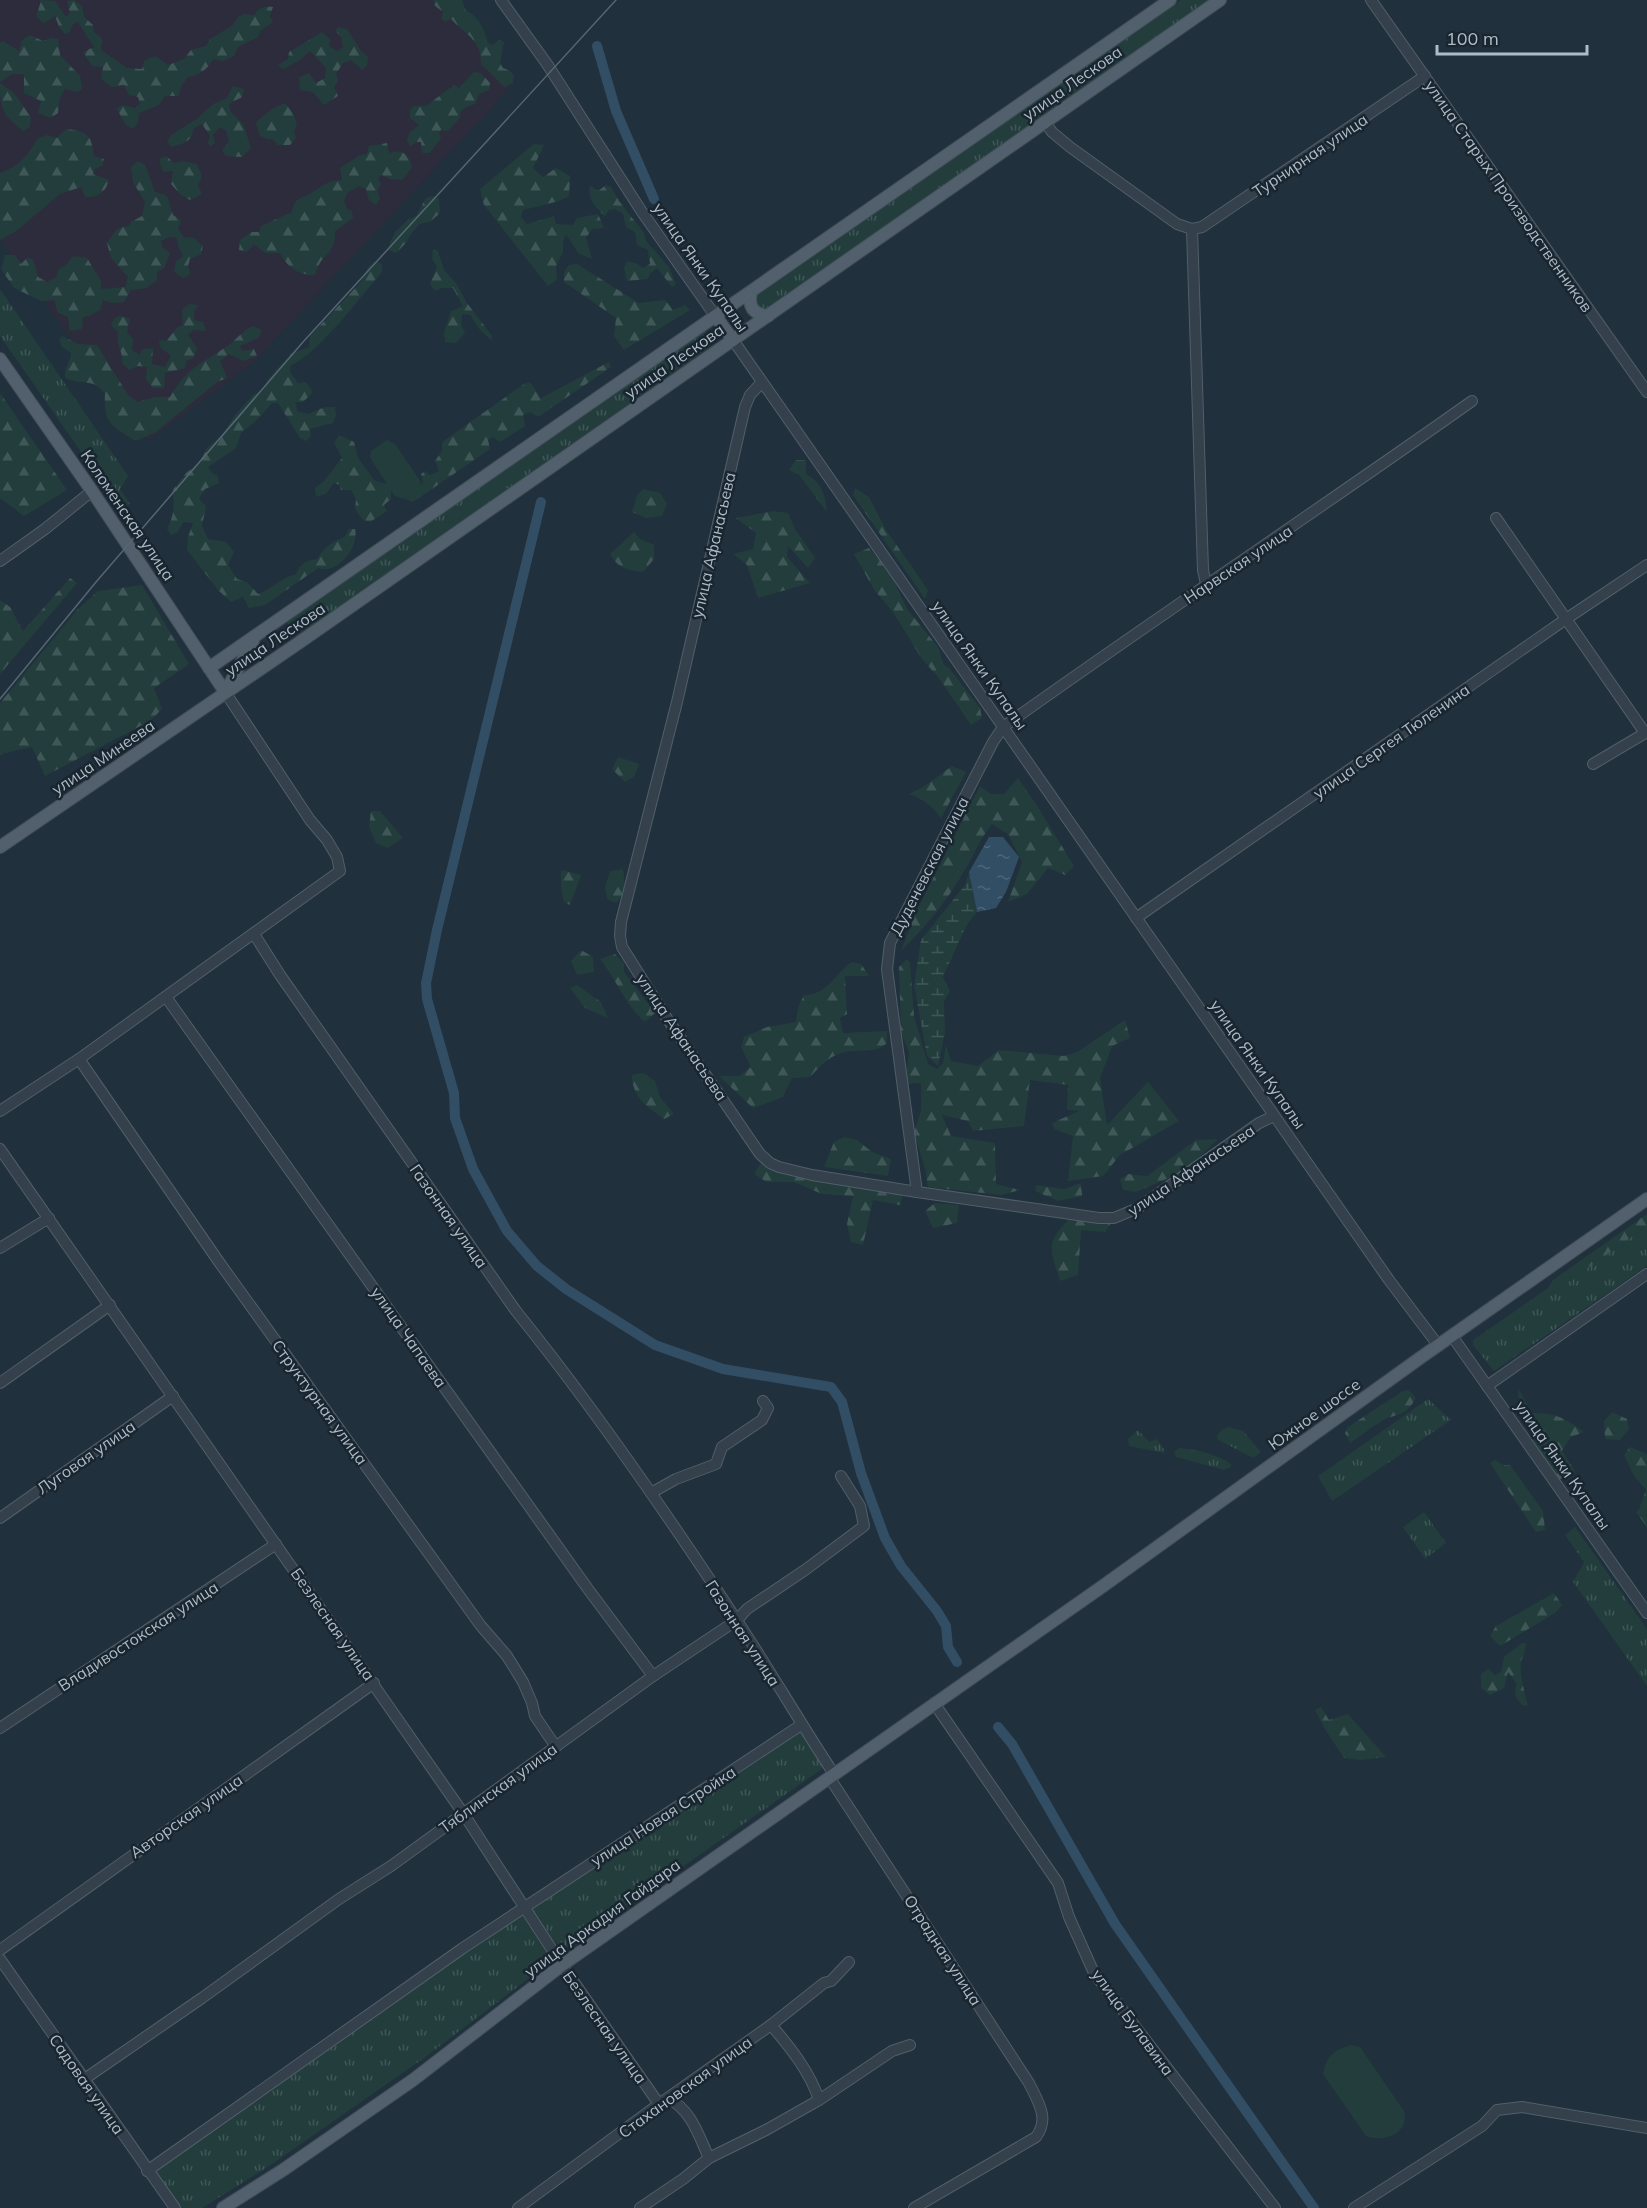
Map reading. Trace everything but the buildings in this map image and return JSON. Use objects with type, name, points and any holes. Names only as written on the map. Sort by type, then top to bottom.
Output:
[{"type":"main road","name":"улица Лескова","points":[[225,692],[255,637],[1170,0]]},
{"type":"main road","name":"улица Лескова","points":[[225,692],[1220,0]]},
{"type":"main road","points":[[751,292],[752,309],[756,313],[768,316]]},
{"type":"main road","name":"улица Янки Купалы","points":[[716,317],[733,340]]},
{"type":"main road","name":"Коломенская улица","points":[[0,359],[92,491],[225,692]]},
{"type":"main road","points":[[209,668],[255,637]]},
{"type":"main road","points":[[249,649],[252,662],[259,665],[271,661]]},
{"type":"main road","name":"улица Минеева","points":[[0,848],[225,692]]},
{"type":"main road","name":"Южное шоссе","points":[[1001,1656],[1647,1199]]},
{"type":"main road","name":"улица Аркадия Гайдара","points":[[223,2208],[283,2170],[421,2074],[562,1965],[1001,1656]]},
{"type":"street","name":"улица Янки Купалы","points":[[501,0],[547,64],[642,212],[716,317]]},
{"type":"street","name":"улица Старых Производственников","points":[[1371,0],[1647,392]]},
{"type":"street","name":"Турнирная улица","points":[[1192,229],[1202,227],[1425,76]]},
{"type":"street","points":[[1045,122],[1052,132],[1070,147],[1177,224],[1192,229],[1203,570],[1206,584]]},
{"type":"street","name":"улица Янки Купалы","points":[[733,340],[1389,1280],[1438,1345]]},
{"type":"street","name":"улица Афанасьева","points":[[762,382],[750,395],[745,407],[677,702],[621,922],[620,936],[622,947],[664,1014],[760,1154],[770,1163],[812,1175],[1099,1218],[1114,1218],[1138,1208],[1259,1123],[1274,1116]]},
{"type":"street","name":"Нарвская улица","points":[[1003,727],[1472,401]]},
{"type":"street","points":[[0,561],[92,491]]},
{"type":"street","points":[[1496,518],[1646,733],[1593,765]]},
{"type":"street","name":"улица Сергея Тюленина","points":[[1136,918],[1647,565]]},
{"type":"street","points":[[0,1111],[79,1059],[339,871],[337,857],[327,840],[310,820],[225,692]]},
{"type":"street","name":"Дуденевская улица","points":[[917,1192],[887,955],[890,943],[993,742],[1003,727]]},
{"type":"street","name":"Газонная улица","points":[[254,934],[280,975],[509,1302],[553,1357],[651,1493],[737,1620],[831,1775]]},
{"type":"street","name":"улица Чапаева","points":[[166,997],[588,1589],[653,1676]]},
{"type":"street","name":"Структурная улица","points":[[79,1059],[219,1262],[481,1626],[507,1656],[527,1689],[535,1716],[556,1747]]},
{"type":"street","name":"Безлесная улица","points":[[0,1149],[374,1683],[463,1813],[562,1965],[664,2101],[680,2104],[690,2117],[709,2158]]},
{"type":"street","points":[[0,1248],[49,1218]]},
{"type":"street","points":[[1487,1386],[1647,1274]]},
{"type":"street","points":[[0,1383],[110,1305]]},
{"type":"street","name":"улица Янки Купалы","points":[[1452,1336],[1647,1613]]},
{"type":"street","name":"Луговая улица","points":[[0,1518],[173,1396]]},
{"type":"street","points":[[651,1493],[676,1479],[716,1464],[722,1447],[767,1414],[768,1408],[763,1401]]},
{"type":"street","name":"Тяблинская улица","points":[[84,2080],[339,1899],[391,1866],[653,1676],[737,1620],[747,1609],[864,1526],[860,1506],[841,1476]]},
{"type":"street","name":"Владивостокская улица","points":[[0,1728],[276,1544]]},
{"type":"street","name":"Авторская улица","points":[[0,1950],[374,1683]]},
{"type":"street","name":"улица Булавина","points":[[934,1703],[1058,1883],[1069,1917],[1094,1973],[1275,2208]]},
{"type":"street","name":"улица Новая Стройка","points":[[147,2171],[339,2034],[525,1907],[801,1725]]},
{"type":"street","name":"Отрадная улица","points":[[831,1775],[1029,2084],[1042,2115],[1042,2128],[1027,2144],[914,2208]]},
{"type":"street","name":"Садовая улица","points":[[0,1959],[175,2208]]},
{"type":"street","name":"Стахановская улица","points":[[518,2208],[771,2025],[824,1983],[831,1980],[849,1962]]},
{"type":"street","points":[[771,2025],[810,2078],[819,2100]]},
{"type":"street","points":[[640,2208],[709,2158],[766,2130],[819,2100],[892,2051],[910,2045]]},
{"type":"street","points":[[1354,2208],[1482,2126],[1497,2110],[1522,2107],[1647,2128]]},
{"type":"shaded area","points":[[0,0],[452,0],[511,87],[255,361],[150,440],[135,431],[0,239]]},
{"type":"green space","points":[[39,0],[55,1],[66,17],[70,13],[67,1],[74,0],[82,6],[84,17],[93,25],[94,32],[102,38],[101,50],[127,68],[142,69],[144,61],[155,56],[168,65],[184,59],[191,50],[206,46],[210,39],[232,26],[238,17],[244,14],[254,15],[262,8],[273,7],[270,16],[273,22],[260,31],[258,37],[238,47],[234,56],[223,61],[213,59],[203,71],[188,77],[181,86],[179,96],[165,96],[159,105],[139,113],[138,123],[133,129],[125,124],[117,109],[122,105],[135,108],[140,104],[138,97],[129,95],[124,85],[112,87],[101,79],[103,67],[92,66],[83,52],[94,47],[78,22],[73,24],[70,32],[65,34],[59,27],[55,16],[44,23],[36,17],[41,1]]},
{"type":"green space","points":[[434,0],[462,0],[466,11],[481,24],[488,43],[493,45],[499,40],[504,42],[500,63],[503,68],[514,75],[513,83],[505,87],[481,65],[481,57],[476,44],[451,19],[445,22],[441,19],[443,12],[434,5]]},
{"type":"green space","points":[[1181,0],[1213,0],[766,310],[758,311],[754,300],[757,296]]},
{"type":"green space","points":[[337,27],[347,29],[361,51],[368,57],[367,65],[362,70],[351,60],[343,63],[336,74],[338,81],[334,87],[338,96],[324,105],[313,92],[300,90],[299,77],[309,73],[316,83],[325,78],[326,68],[310,51],[300,60],[283,69],[278,65],[288,59],[289,52],[322,32],[330,39],[329,46],[337,51],[343,47],[342,38],[336,31]]},
{"type":"green space","points":[[30,35],[43,41],[51,38],[58,39],[60,55],[80,76],[82,89],[78,92],[65,89],[60,97],[58,113],[51,118],[38,113],[41,101],[24,93],[24,74],[12,74],[0,82],[0,43],[3,41],[19,51],[22,40]]},
{"type":"green space","points":[[474,72],[481,73],[490,83],[489,90],[479,94],[475,104],[462,110],[460,118],[448,131],[441,130],[439,133],[441,138],[430,153],[422,153],[421,142],[410,146],[407,141],[409,133],[419,125],[410,118],[410,110],[414,106],[426,106],[454,85],[459,88]]},
{"type":"green space","points":[[0,83],[14,93],[31,117],[30,127],[23,131],[6,115],[2,106]]},
{"type":"green space","points":[[233,86],[244,89],[242,97],[229,104],[231,112],[243,124],[251,148],[242,157],[226,156],[222,150],[229,142],[226,130],[219,128],[213,135],[215,143],[210,146],[208,143],[210,136],[202,124],[194,128],[189,139],[184,143],[172,147],[167,142],[171,135],[197,119],[213,104],[227,98]]},
{"type":"green space","points":[[285,103],[293,113],[297,125],[294,131],[296,138],[290,145],[278,145],[272,139],[260,136],[256,122],[272,109]]},
{"type":"green space","points":[[66,129],[87,135],[94,156],[104,159],[102,166],[95,169],[93,174],[109,180],[106,188],[98,195],[90,197],[85,197],[81,187],[60,194],[16,231],[0,240],[0,173],[22,160],[37,139],[47,135],[57,138]]},
{"type":"green space","points":[[387,143],[389,153],[402,152],[409,159],[412,168],[402,180],[390,179],[382,175],[378,178],[381,185],[377,190],[380,198],[376,205],[369,200],[366,189],[359,186],[347,193],[344,201],[347,209],[352,211],[353,218],[335,231],[331,250],[321,262],[315,275],[299,272],[286,262],[280,253],[265,253],[254,244],[247,252],[239,250],[240,240],[251,232],[259,232],[261,226],[292,212],[298,200],[328,183],[342,180],[340,168],[360,155],[367,154],[369,146]]},
{"type":"green space","points":[[534,144],[544,145],[533,168],[543,177],[556,168],[570,176],[569,196],[559,201],[523,210],[521,217],[527,224],[554,216],[556,224],[573,225],[577,218],[598,214],[604,228],[592,229],[586,238],[592,259],[578,253],[566,234],[563,241],[563,252],[556,266],[557,280],[548,286],[484,205],[480,189]]},
{"type":"green space","points":[[166,156],[174,163],[184,161],[197,164],[202,176],[198,186],[202,194],[190,200],[181,195],[171,184],[173,171],[163,172],[159,159]]},
{"type":"green space","points":[[138,161],[145,165],[155,192],[167,196],[173,215],[181,220],[178,229],[184,237],[194,238],[203,246],[201,254],[190,259],[188,266],[190,274],[184,278],[174,272],[176,261],[183,256],[177,238],[170,237],[161,241],[162,247],[170,253],[164,268],[157,272],[157,280],[147,288],[131,290],[124,302],[112,303],[103,300],[100,310],[83,317],[82,329],[70,331],[68,317],[57,312],[55,300],[41,301],[14,288],[1,269],[5,255],[15,255],[21,264],[27,258],[33,259],[38,277],[47,282],[57,277],[58,270],[73,256],[87,258],[101,281],[101,289],[125,287],[128,277],[111,258],[107,243],[117,229],[130,225],[142,216],[145,202],[133,182],[131,167]]},
{"type":"green space","points":[[590,185],[598,191],[606,185],[611,187],[644,233],[646,241],[669,267],[676,284],[672,287],[657,268],[648,279],[627,281],[624,268],[627,261],[643,268],[650,264],[648,250],[637,245],[635,232],[626,227],[623,214],[615,209],[609,210],[605,216],[598,209],[591,199]]},
{"type":"green space","points":[[434,196],[439,199],[440,213],[431,221],[420,224],[396,253],[389,250],[395,232],[409,219],[416,216],[426,198]]},
{"type":"green space","points":[[433,250],[438,251],[444,270],[456,283],[467,303],[492,336],[492,341],[480,330],[470,315],[462,314],[461,325],[465,333],[456,343],[445,342],[444,332],[451,311],[463,306],[453,288],[442,288],[435,291],[430,284],[437,267],[432,259]]},
{"type":"green space","points":[[375,261],[382,264],[382,272],[326,337],[302,359],[291,365],[290,372],[298,383],[306,382],[313,392],[303,402],[296,402],[297,411],[308,414],[325,407],[335,407],[336,415],[333,423],[310,429],[311,436],[306,441],[300,438],[278,403],[272,403],[241,433],[236,448],[208,467],[218,476],[219,483],[205,489],[199,499],[206,506],[202,526],[208,539],[226,542],[234,552],[228,565],[237,579],[247,582],[258,594],[296,574],[304,563],[317,559],[329,545],[345,537],[349,529],[355,529],[355,542],[349,554],[339,564],[327,569],[318,568],[265,605],[249,608],[243,597],[231,602],[219,591],[187,550],[188,537],[193,523],[183,522],[178,532],[171,535],[167,529],[173,510],[172,491],[186,473],[199,463],[207,448],[223,434],[235,415],[254,394],[262,391],[268,379],[292,353],[309,347],[310,336],[361,282],[368,267]]},
{"type":"green space","points":[[577,264],[639,303],[665,300],[673,310],[685,305],[690,310],[624,350],[614,336],[616,318],[564,282],[564,272],[569,265]]},
{"type":"green space","points":[[0,289],[128,476],[120,489],[130,504],[121,509],[0,336]]},
{"type":"green space","points":[[189,304],[198,305],[194,312],[194,320],[203,322],[206,331],[193,330],[188,335],[197,348],[194,358],[186,361],[185,368],[165,373],[164,388],[153,388],[146,379],[147,367],[138,366],[129,370],[122,363],[118,332],[111,325],[119,316],[130,318],[127,332],[133,339],[132,350],[140,355],[142,349],[153,348],[152,364],[165,367],[171,356],[160,347],[159,340],[166,341],[178,327],[183,325],[182,310]]},
{"type":"green space","points":[[253,326],[262,330],[258,338],[240,346],[242,351],[254,349],[257,356],[243,361],[229,354],[220,361],[227,378],[217,382],[156,432],[136,441],[111,423],[106,412],[105,394],[101,389],[96,385],[65,378],[71,353],[62,347],[59,340],[62,336],[78,344],[97,345],[128,395],[137,402],[155,397],[170,397],[189,373]]},
{"type":"green space","points":[[704,330],[713,335],[714,343],[710,347],[298,635],[290,631],[287,622]]},
{"type":"green space","points":[[609,362],[611,367],[538,417],[530,412],[523,415],[525,426],[500,442],[493,437],[488,440],[490,449],[413,502],[406,499],[410,489],[423,483],[421,474],[425,471],[430,475],[439,471],[435,461],[442,451],[442,442],[524,384],[530,382],[541,398]]},
{"type":"green space","points":[[0,393],[67,490],[24,516],[0,498]]},
{"type":"green space","points":[[339,435],[354,442],[358,458],[375,481],[391,485],[391,499],[384,505],[387,511],[370,522],[363,520],[355,509],[356,499],[351,490],[341,490],[340,485],[334,483],[326,494],[316,497],[315,488],[323,482],[342,458],[334,443]]},
{"type":"green space","points":[[387,440],[395,444],[421,482],[417,492],[404,499],[395,496],[370,458],[371,451]]},
{"type":"green space","points":[[796,460],[806,460],[806,474],[816,481],[822,490],[827,512],[799,475],[789,470]]},
{"type":"green space","points":[[855,488],[869,497],[886,530],[928,590],[925,599],[853,495]]},
{"type":"green space","points":[[643,489],[660,493],[667,504],[662,516],[646,518],[632,512],[637,495]]},
{"type":"green space","points":[[773,511],[788,513],[795,529],[815,558],[808,568],[788,546],[787,557],[810,583],[758,598],[747,565],[733,554],[753,549],[756,533],[736,518]]},
{"type":"green space","points":[[634,532],[640,539],[654,545],[654,559],[643,572],[623,568],[610,554]]},
{"type":"green space","points":[[869,548],[889,570],[907,609],[938,647],[944,665],[949,668],[980,708],[982,718],[971,725],[938,677],[922,659],[893,612],[875,591],[854,554]]},
{"type":"green space","points":[[70,578],[77,583],[0,674],[0,600],[10,607],[23,631]]},
{"type":"green space","points":[[142,585],[189,664],[154,688],[162,709],[150,721],[45,776],[32,747],[4,753],[0,756],[0,703],[78,609],[98,591]]},
{"type":"green space","points":[[618,757],[639,764],[634,777],[625,782],[612,769]]},
{"type":"green space","points":[[952,766],[966,772],[941,818],[927,803],[909,794]]},
{"type":"green space","points":[[1018,778],[1074,866],[1065,875],[1048,868],[1027,894],[1008,902],[1022,862],[1008,834],[992,824],[942,905],[901,951],[916,912],[980,786],[991,794],[1004,794]]},
{"type":"green space","points":[[371,811],[380,811],[403,838],[388,848],[376,843],[369,827]]},
{"type":"green space","points":[[623,869],[624,887],[616,903],[607,899],[605,887],[610,871]]},
{"type":"green space","points":[[561,870],[581,875],[570,905],[564,902]]},
{"type":"green space","points":[[969,872],[977,912],[966,926],[943,977],[950,991],[944,1001],[945,1033],[938,1066],[927,1056],[914,985],[921,940],[965,885]]},
{"type":"green space","points":[[581,950],[593,957],[594,972],[577,975],[571,961]]},
{"type":"green space","points":[[615,954],[624,963],[624,972],[655,1013],[645,1022],[632,1009],[600,959]]},
{"type":"green space","points":[[907,959],[910,963],[914,1016],[928,1064],[937,1069],[943,1063],[946,1045],[951,1061],[978,1066],[999,1050],[1064,1056],[1077,1052],[1125,1020],[1130,1038],[1112,1046],[1100,1078],[1107,1125],[1148,1082],[1179,1121],[1120,1155],[1103,1176],[1068,1181],[1073,1136],[1054,1129],[1052,1123],[1079,1111],[1067,1110],[1068,1085],[1030,1080],[1024,1126],[973,1131],[968,1121],[942,1115],[951,1136],[995,1143],[996,1184],[1020,1190],[1001,1195],[928,1187],[914,1133],[921,1110],[921,1083],[905,1084],[909,1053],[901,1032],[899,967]]},
{"type":"green space","points":[[852,962],[861,964],[869,976],[845,976],[847,1014],[840,1018],[843,1033],[887,1031],[887,1043],[872,1050],[845,1052],[830,1058],[810,1077],[792,1078],[783,1097],[753,1108],[719,1076],[739,1076],[751,1067],[741,1047],[744,1037],[767,1027],[796,1022],[798,1007],[804,995],[819,992],[825,988]]},
{"type":"green space","points":[[577,985],[601,1002],[608,1018],[585,1008],[570,988]]},
{"type":"green space","points":[[643,1073],[655,1081],[660,1097],[674,1114],[664,1119],[642,1101],[635,1089],[632,1075]]},
{"type":"green space","points":[[844,1137],[857,1140],[872,1152],[891,1159],[888,1176],[824,1167],[834,1142]]},
{"type":"green space","points":[[1218,1139],[1185,1171],[1136,1192],[1123,1190],[1120,1179],[1128,1174],[1147,1176],[1196,1140]]},
{"type":"green space","points":[[761,1163],[828,1182],[862,1189],[881,1189],[903,1195],[900,1205],[873,1200],[863,1245],[851,1242],[847,1224],[853,1196],[822,1194],[794,1182],[767,1182],[754,1174]]},
{"type":"green space","points":[[1081,1183],[1082,1196],[1058,1201],[1035,1191],[1036,1185],[1064,1189]]},
{"type":"green space","points":[[935,1203],[959,1205],[957,1223],[933,1228],[925,1211]]},
{"type":"green space","points":[[1647,1214],[1647,1226],[1517,1318],[1515,1311],[1548,1288],[1553,1280]]},
{"type":"green space","points":[[1070,1218],[1111,1223],[1105,1232],[1081,1230],[1078,1275],[1060,1281],[1052,1246],[1056,1234]]},
{"type":"green space","points":[[1647,1226],[1647,1266],[1494,1371],[1473,1345],[1473,1340],[1515,1311],[1517,1318]]},
{"type":"green space","points":[[1518,1388],[1532,1413],[1560,1417],[1584,1432],[1571,1437],[1562,1451],[1575,1471],[1572,1477],[1559,1479],[1532,1442],[1539,1428],[1523,1411]]},
{"type":"green space","points":[[1409,1390],[1416,1398],[1408,1409],[1378,1423],[1350,1443],[1345,1433],[1348,1427],[1403,1391]]},
{"type":"green space","points":[[1428,1399],[1451,1420],[1332,1501],[1318,1476]]},
{"type":"green space","points":[[1612,1412],[1627,1419],[1629,1429],[1620,1440],[1605,1439],[1604,1421]]},
{"type":"green space","points":[[1229,1427],[1243,1431],[1261,1452],[1253,1458],[1217,1439],[1219,1433]]},
{"type":"green space","points":[[1138,1430],[1149,1442],[1157,1439],[1164,1453],[1129,1446],[1128,1439]]},
{"type":"green space","points":[[1630,1447],[1647,1454],[1647,1527],[1636,1512],[1646,1490],[1634,1476],[1624,1455]]},
{"type":"green space","points":[[1179,1448],[1212,1455],[1225,1460],[1231,1464],[1231,1467],[1224,1470],[1176,1457],[1174,1452]]},
{"type":"green space","points":[[1495,1460],[1503,1465],[1510,1465],[1543,1511],[1545,1530],[1536,1532],[1490,1463]]},
{"type":"green space","points":[[1424,1512],[1446,1543],[1425,1559],[1403,1527]]},
{"type":"green space","points":[[1575,1527],[1647,1629],[1647,1686],[1573,1582],[1584,1562],[1565,1535]]},
{"type":"green space","points":[[1554,1593],[1562,1605],[1555,1613],[1500,1646],[1490,1636],[1496,1626]]},
{"type":"green space","points":[[1522,1643],[1526,1643],[1521,1662],[1521,1673],[1528,1706],[1522,1705],[1515,1696],[1516,1683],[1508,1672],[1504,1688],[1490,1695],[1481,1688],[1481,1674],[1488,1669],[1495,1675],[1501,1672],[1504,1657]]},
{"type":"green space","points":[[1321,1707],[1329,1720],[1348,1714],[1386,1757],[1361,1760],[1344,1758],[1315,1710]]},
{"type":"green space","points":[[798,1732],[802,1732],[823,1768],[570,1946],[558,1944],[552,1940],[533,1911],[533,1906]]},
{"type":"green space","points":[[523,1915],[550,1955],[549,1961],[542,1968],[424,2058],[269,2166],[202,2208],[180,2208],[155,2175],[157,2168],[514,1918]]},
{"type":"green space","points":[[1351,2045],[1360,2047],[1404,2111],[1403,2126],[1394,2135],[1380,2138],[1366,2136],[1323,2074],[1329,2058],[1340,2049]]},
{"type":"water","points":[[989,837],[1003,837],[1019,857],[1006,892],[996,908],[977,912],[969,872]]},
{"type":"waterway","points":[[597,46],[616,111],[654,199]]},
{"type":"waterway","points":[[541,502],[426,983],[427,999],[454,1093],[455,1118],[473,1169],[507,1231],[537,1266],[566,1289],[655,1345],[723,1369],[831,1387],[842,1402],[861,1473],[885,1538],[901,1566],[937,1611],[946,1626],[948,1647],[957,1662]]},
{"type":"waterway","points":[[998,1727],[1012,1744],[1115,1924],[1314,2208]]},
{"type":"tram line","points":[[0,699],[96,582],[303,342],[616,0]]}]
